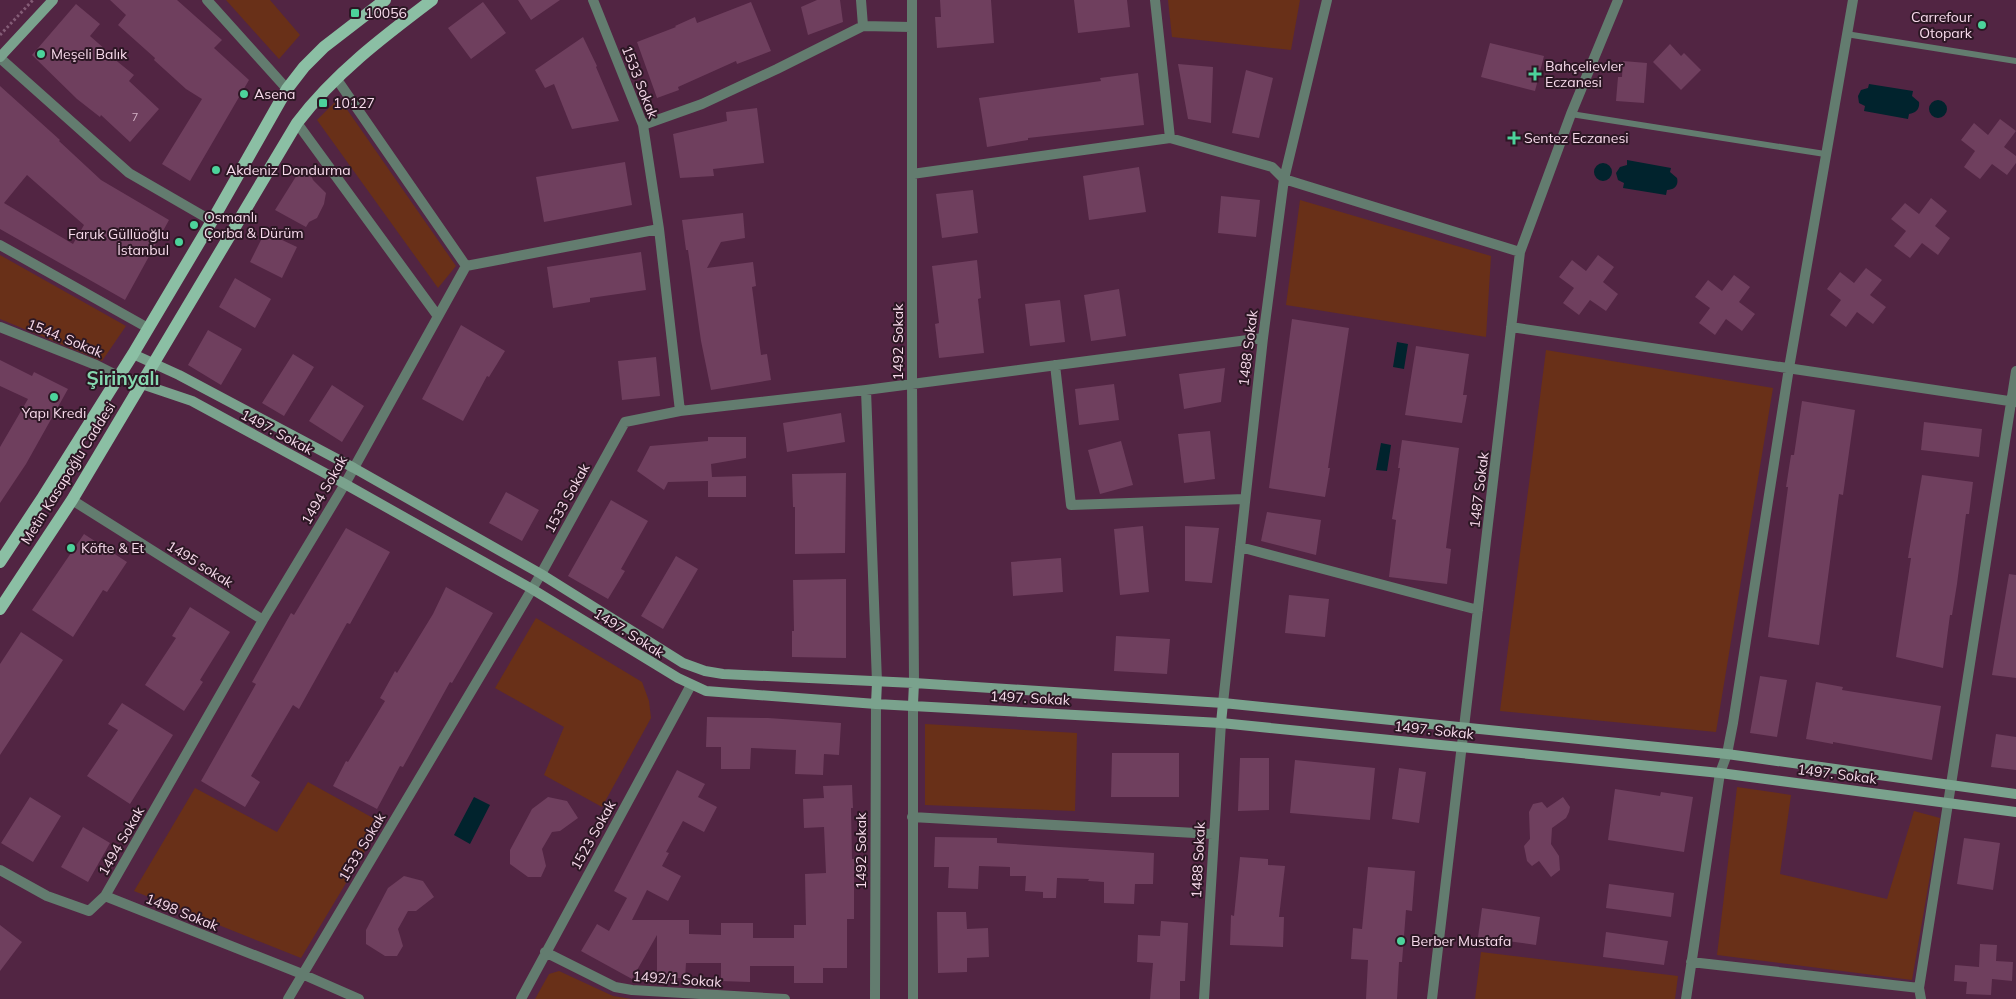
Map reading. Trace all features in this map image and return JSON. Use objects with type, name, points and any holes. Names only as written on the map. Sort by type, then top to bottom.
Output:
[{"type":"main road","name":"Metin Kasapoğlu Caddesi","points":[[0,562],[133,354],[212,221],[287,88],[304,66],[324,47],[385,0]]},
{"type":"main road","name":"Metin Kasapoğlu Caddesi","points":[[0,609],[72,500],[297,124],[314,100],[336,78],[389,32],[432,0]]},
{"type":"street","points":[[54,0],[0,58],[129,173],[212,221]]},
{"type":"street","points":[[207,0],[287,88]]},
{"type":"street","name":"1533 Sokak","points":[[288,999],[541,574],[626,422],[680,411],[659,229],[643,124],[593,0]]},
{"type":"street","points":[[861,0],[863,26]]},
{"type":"street","name":"1492 Sokak","points":[[912,0],[914,683]]},
{"type":"street","points":[[1155,0],[1170,138]]},
{"type":"street","name":"1488 Sokak","points":[[1223,703],[1263,338],[1284,179],[1327,0]]},
{"type":"street","name":"1487 Sokak","points":[[1432,999],[1520,252],[1571,114],[1618,0]]},
{"type":"street","points":[[1686,999],[1720,773],[1727,754],[1789,368],[1853,0]]},
{"type":"street","points":[[643,124],[702,104],[863,26],[911,27]]},
{"type":"street","points":[[336,78],[466,266],[659,229]]},
{"type":"street","points":[[297,124],[437,315]]},
{"type":"street","points":[[912,174],[1170,138],[1272,167],[1284,179],[1520,252]]},
{"type":"street","points":[[0,245],[148,328]]},
{"type":"street","name":"1494 Sokak","points":[[106,896],[263,620],[345,484],[437,315],[466,266]]},
{"type":"street","name":"1544. Sokak","points":[[0,327],[96,364],[118,376]]},
{"type":"street","points":[[1511,327],[2014,402]]},
{"type":"street","points":[[680,411],[866,390],[1263,338]]},
{"type":"street","name":"1497. Sokak","points":[[133,354],[354,468],[541,574],[683,663],[705,671],[723,674],[914,683],[1223,703],[1727,754],[2016,794]]},
{"type":"street","points":[[1055,365],[1071,505],[1245,499]]},
{"type":"street","points":[[1691,962],[1920,994],[2014,402],[2016,371]]},
{"type":"street","name":"1497. Sokak","points":[[118,376],[192,402],[345,484],[532,589],[650,662],[691,685],[706,691],[876,704],[913,704],[1221,723],[1720,773],[2016,812]]},
{"type":"street","points":[[866,390],[876,704]]},
{"type":"street","name":"1495 sokak","points":[[72,500],[263,620]]},
{"type":"street","points":[[1240,547],[1478,610]]},
{"type":"street","points":[[913,999],[912,817],[914,683]]},
{"type":"street","name":"1523 Sokak","points":[[521,999],[691,685]]},
{"type":"street","points":[[1221,723],[1223,703]]},
{"type":"street","name":"1492 Sokak","points":[[875,999],[876,704]]},
{"type":"street","name":"1488 Sokak","points":[[1204,999],[1221,723]]},
{"type":"street","points":[[912,817],[1213,834]]},
{"type":"street","points":[[0,870],[47,896],[89,911],[106,896]]},
{"type":"street","name":"1498 Sokak","points":[[106,896],[302,974],[359,999]]},
{"type":"street","name":"1492/1 Sokak","points":[[545,952],[615,987],[624,989],[785,999]]},
{"type":"lane","points":[[1846,34],[2016,61]]},
{"type":"lane","points":[[1571,114],[1825,154]]},
{"type":"path","points":[[0,35],[33,0]]},
{"type":"shaded area","points":[[226,0],[270,0],[300,35],[279,59]]},
{"type":"shaded area","points":[[1168,0],[1300,0],[1291,50],[1172,37]]},
{"type":"shaded area","points":[[339,98],[456,266],[438,288],[317,120]]},
{"type":"shaded area","points":[[1300,200],[1491,256],[1486,337],[1286,305]]},
{"type":"shaded area","points":[[0,255],[126,326],[102,361],[0,319]]},
{"type":"shaded area","points":[[1546,350],[1773,388],[1716,732],[1500,711]]},
{"type":"shaded area","points":[[536,618],[642,682],[649,701],[651,718],[602,807],[544,775],[564,727],[495,688]]},
{"type":"shaded area","points":[[925,724],[1077,733],[1075,811],[925,805]]},
{"type":"shaded area","points":[[308,782],[382,823],[301,958],[134,891],[195,788],[277,832]]},
{"type":"shaded area","points":[[1737,787],[1791,795],[1780,874],[1887,899],[1914,811],[1940,818],[1912,980],[1717,955]]},
{"type":"shaded area","points":[[1481,952],[1678,976],[1675,999],[1475,999]]},
{"type":"shaded area","points":[[559,971],[613,996],[632,999],[535,999],[549,974]]},
{"type":"water","points":[[1869,84],[1913,91],[1912,96],[1919,102],[1918,109],[1916,112],[1909,114],[1908,119],[1864,111],[1865,106],[1859,103],[1858,96],[1861,90],[1868,88]]},
{"type":"water","points":[[1938,100],[1944,103],[1947,109],[1944,115],[1938,118],[1932,115],[1929,109],[1932,103]]},
{"type":"water","points":[[1627,160],[1671,168],[1670,172],[1677,178],[1677,185],[1667,190],[1666,195],[1623,188],[1624,183],[1618,180],[1616,173],[1620,167],[1627,165]]},
{"type":"water","points":[[1603,163],[1609,166],[1612,172],[1609,178],[1603,181],[1597,178],[1594,172],[1597,166]]},
{"type":"water","points":[[1397,342],[1408,344],[1404,369],[1393,367]]},
{"type":"water","points":[[1381,443],[1391,445],[1387,471],[1376,470]]},
{"type":"water","points":[[474,797],[490,805],[470,844],[454,835]]},
{"type":"building","points":[[110,0],[177,0],[222,40],[214,48],[249,80],[190,181],[162,164],[202,99],[186,89],[118,25],[126,15]]},
{"type":"building","points":[[518,0],[560,0],[531,20]]},
{"type":"building","points":[[817,0],[840,0],[843,22],[808,35],[801,7]]},
{"type":"building","points":[[940,0],[991,0],[994,43],[937,48],[935,17],[941,17]]},
{"type":"building","points":[[1074,0],[1127,0],[1130,27],[1078,33]]},
{"type":"building","points":[[483,2],[506,33],[471,59],[448,28]]},
{"type":"building","points":[[751,2],[771,51],[737,64],[736,61],[678,87],[679,90],[657,98],[637,42],[676,27],[695,17],[697,23]]},
{"type":"building","points":[[76,4],[100,24],[90,36],[134,75],[129,81],[159,109],[130,142],[101,115],[100,117],[77,99],[32,55]]},
{"type":"building","points":[[583,37],[619,121],[572,129],[554,84],[545,88],[535,70]]},
{"type":"building","points":[[1490,43],[1544,56],[1535,91],[1481,77]]},
{"type":"building","points":[[1670,44],[1681,56],[1684,53],[1701,70],[1681,90],[1653,62]]},
{"type":"building","points":[[1623,61],[1647,63],[1644,103],[1616,101],[1618,77],[1622,77]]},
{"type":"building","points":[[1178,64],[1213,67],[1211,123],[1188,119]]},
{"type":"building","points":[[1246,70],[1273,78],[1259,138],[1232,133]]},
{"type":"building","points":[[1138,73],[1144,125],[1028,138],[1028,140],[987,147],[979,98],[1101,81],[1100,78]]},
{"type":"building","points":[[0,86],[101,180],[169,220],[125,300],[0,229]],"holes":[[[27,175],[84,225],[73,244],[4,203]]]},
{"type":"building","points":[[757,108],[764,163],[713,169],[714,176],[680,178],[673,134],[727,121],[726,112]]},
{"type":"building","points":[[2000,119],[2016,131],[2004,147],[2016,156],[2016,163],[2007,175],[1992,164],[1980,179],[1964,167],[1975,151],[1961,140],[1974,123],[1988,135]]},
{"type":"building","points":[[625,162],[632,205],[544,222],[536,177]]},
{"type":"building","points":[[1139,167],[1146,212],[1089,220],[1083,176]]},
{"type":"building","points":[[300,170],[311,175],[313,180],[326,193],[324,204],[317,218],[309,222],[306,227],[275,210]]},
{"type":"building","points":[[973,190],[978,233],[942,238],[936,194]]},
{"type":"building","points":[[1221,196],[1260,200],[1256,237],[1218,233]]},
{"type":"building","points":[[1931,198],[1947,211],[1935,226],[1950,238],[1938,255],[1922,243],[1910,258],[1894,246],[1906,231],[1891,219],[1905,203],[1919,214]]},
{"type":"building","points":[[743,213],[745,238],[721,242],[707,268],[753,262],[756,286],[752,287],[761,355],[767,354],[771,380],[711,390],[701,341],[682,220]]},
{"type":"building","points":[[265,232],[297,247],[282,278],[250,262]]},
{"type":"building","points":[[641,252],[646,290],[590,298],[590,302],[553,308],[547,267]]},
{"type":"building","points":[[1598,255],[1614,267],[1603,282],[1618,294],[1606,311],[1590,300],[1579,315],[1563,303],[1574,288],[1559,277],[1572,260],[1586,271]]},
{"type":"building","points":[[977,260],[981,298],[978,299],[984,353],[939,358],[935,324],[939,323],[932,266]]},
{"type":"building","points":[[1866,268],[1882,280],[1870,295],[1886,307],[1873,324],[1857,312],[1846,327],[1830,315],[1841,300],[1827,289],[1840,272],[1854,283]]},
{"type":"building","points":[[1734,275],[1750,287],[1739,302],[1755,314],[1742,331],[1726,319],[1715,335],[1699,323],[1710,308],[1695,297],[1708,280],[1722,291]]},
{"type":"building","points":[[235,278],[271,299],[255,328],[219,307]]},
{"type":"building","points":[[1119,289],[1126,336],[1091,341],[1084,295]]},
{"type":"building","points":[[1060,300],[1065,342],[1030,346],[1025,304]]},
{"type":"building","points":[[1292,319],[1349,328],[1325,497],[1269,488]]},
{"type":"building","points":[[461,325],[505,351],[489,377],[487,376],[463,421],[422,399]]},
{"type":"building","points":[[208,330],[242,349],[221,385],[188,365]]},
{"type":"building","points":[[1416,346],[1469,354],[1463,395],[1467,395],[1462,423],[1405,415]]},
{"type":"building","points":[[293,354],[314,367],[284,416],[262,403]]},
{"type":"building","points":[[656,357],[660,396],[622,400],[618,361]]},
{"type":"building","points":[[0,360],[32,376],[34,372],[68,389],[26,464],[0,503],[0,447],[28,399],[0,386]]},
{"type":"building","points":[[1225,368],[1221,402],[1184,409],[1179,374]]},
{"type":"building","points":[[1114,384],[1119,420],[1079,425],[1075,389]]},
{"type":"building","points":[[332,385],[364,406],[342,442],[309,421]]},
{"type":"building","points":[[1802,401],[1855,410],[1843,495],[1839,494],[1819,645],[1768,637],[1788,487],[1786,487],[1791,455],[1794,455]]},
{"type":"building","points":[[841,413],[845,442],[787,452],[783,423]]},
{"type":"building","points":[[1924,422],[1982,429],[1979,457],[1921,450]]},
{"type":"building","points":[[1210,431],[1215,479],[1184,483],[1178,434]]},
{"type":"building","points":[[708,437],[746,437],[746,458],[711,464],[712,477],[746,476],[746,497],[708,497],[708,481],[668,482],[664,490],[637,471],[650,446],[708,441]]},
{"type":"building","points":[[1402,440],[1459,448],[1446,548],[1451,549],[1447,584],[1389,577],[1396,520],[1392,519],[1400,468],[1398,468]]},
{"type":"building","points":[[1121,441],[1133,485],[1100,494],[1088,450]]},
{"type":"building","points":[[846,473],[845,553],[795,554],[795,507],[793,507],[792,474]]},
{"type":"building","points":[[1922,475],[1973,482],[1969,514],[1966,514],[1943,668],[1896,657],[1911,558],[1908,558]]},
{"type":"building","points":[[506,492],[539,510],[522,541],[489,523]]},
{"type":"building","points":[[611,500],[648,521],[621,569],[625,571],[608,599],[568,576]]},
{"type":"building","points":[[1267,512],[1321,520],[1316,555],[1261,541]]},
{"type":"building","points":[[1143,526],[1149,592],[1120,595],[1114,529]]},
{"type":"building","points":[[1185,526],[1219,528],[1212,583],[1185,581]]},
{"type":"building","points":[[346,528],[390,552],[350,624],[347,623],[299,709],[293,705],[251,776],[260,782],[245,807],[201,781],[256,684],[252,682],[291,613],[294,615]]},
{"type":"building","points":[[84,534],[127,562],[107,592],[103,590],[73,637],[32,610]]},
{"type":"building","points":[[676,556],[698,569],[663,629],[641,616]]},
{"type":"building","points":[[1061,558],[1063,592],[1013,596],[1011,562]]},
{"type":"building","points":[[2009,574],[2016,575],[2016,678],[1992,675]]},
{"type":"building","points":[[846,579],[846,658],[792,657],[792,631],[794,631],[793,580]]},
{"type":"building","points":[[446,587],[493,613],[452,683],[450,682],[403,767],[400,766],[377,809],[333,786],[346,761],[348,762],[385,701],[380,698],[395,671],[397,673],[433,614]]},
{"type":"building","points":[[1289,595],[1329,599],[1325,637],[1285,633]]},
{"type":"building","points":[[190,607],[230,632],[200,680],[203,682],[184,711],[145,685],[176,638],[172,636]]},
{"type":"building","points":[[21,632],[63,660],[0,755],[0,664]]},
{"type":"building","points":[[1116,636],[1170,639],[1167,674],[1114,671]]},
{"type":"building","points":[[1760,676],[1787,680],[1777,737],[1750,733]]},
{"type":"building","points":[[1816,682],[1843,687],[1842,690],[1941,706],[1932,760],[1806,739]]},
{"type":"building","points":[[122,703],[173,735],[130,804],[87,776],[118,730],[108,724]]},
{"type":"building","points":[[707,717],[768,718],[841,723],[839,755],[824,754],[823,775],[795,774],[796,750],[751,748],[750,769],[721,769],[721,747],[706,747]]},
{"type":"building","points":[[1996,734],[2016,737],[2016,770],[1991,767]]},
{"type":"building","points":[[1112,753],[1179,753],[1179,797],[1111,797]]},
{"type":"building","points":[[1240,758],[1269,758],[1269,810],[1238,811]]},
{"type":"building","points":[[1295,760],[1375,768],[1370,820],[1290,813]]},
{"type":"building","points":[[1399,768],[1426,772],[1419,823],[1392,819]]},
{"type":"building","points":[[677,770],[705,784],[698,797],[717,807],[704,832],[683,821],[666,852],[669,853],[662,866],[681,876],[668,901],[647,890],[632,920],[689,920],[689,934],[721,935],[721,923],[753,923],[753,938],[794,938],[794,925],[806,925],[805,874],[826,873],[824,827],[804,828],[803,799],[824,798],[823,786],[852,785],[854,919],[847,919],[847,968],[823,968],[823,983],[794,983],[794,966],[750,966],[750,982],[721,981],[721,963],[686,963],[685,978],[657,978],[657,935],[632,979],[581,951],[597,924],[609,931],[627,898],[614,891]]},
{"type":"building","points":[[1615,789],[1660,796],[1661,792],[1693,797],[1684,852],[1608,840]]},
{"type":"building","points":[[30,797],[61,816],[33,862],[1,843]]},
{"type":"building","points":[[548,797],[567,801],[578,818],[560,831],[552,832],[542,849],[546,866],[541,877],[528,877],[510,864],[510,850],[532,809]]},
{"type":"building","points":[[1563,797],[1570,807],[1566,818],[1552,828],[1551,844],[1559,856],[1560,870],[1551,877],[1539,861],[1532,866],[1527,861],[1524,846],[1530,839],[1529,812],[1533,804],[1542,802],[1547,808]]},
{"type":"building","points":[[83,827],[110,843],[88,882],[61,867]]},
{"type":"building","points":[[935,837],[997,838],[997,843],[1154,853],[1153,884],[1135,884],[1134,904],[1104,903],[1104,882],[1088,881],[1089,879],[1057,878],[1056,898],[1043,898],[1043,892],[1025,891],[1026,876],[1010,876],[1010,867],[979,866],[978,889],[948,888],[949,867],[934,867]]},
{"type":"building","points":[[1964,838],[2000,843],[1993,890],[1957,884]]},
{"type":"building","points":[[1240,857],[1268,859],[1268,865],[1285,866],[1279,917],[1284,917],[1283,947],[1230,945],[1231,915],[1234,916]]},
{"type":"building","points":[[1368,867],[1415,871],[1412,911],[1406,910],[1402,962],[1399,962],[1397,999],[1366,999],[1368,960],[1351,959],[1353,928],[1362,929]]},
{"type":"building","points":[[404,876],[423,881],[434,897],[416,911],[408,911],[398,929],[403,946],[397,956],[385,956],[366,944],[366,930],[388,888]]},
{"type":"building","points":[[1609,884],[1674,893],[1671,917],[1606,908]]},
{"type":"building","points":[[1482,908],[1540,917],[1536,945],[1478,937]]},
{"type":"building","points":[[937,912],[966,912],[967,929],[988,928],[989,957],[967,958],[967,972],[938,973]]},
{"type":"building","points":[[1161,921],[1188,923],[1185,981],[1180,981],[1180,999],[1150,999],[1153,963],[1137,962],[1138,935],[1160,936]]},
{"type":"building","points":[[0,925],[22,942],[0,971]]},
{"type":"building","points":[[1606,932],[1668,941],[1664,965],[1603,957]]},
{"type":"building","points":[[1980,944],[1997,945],[1996,961],[2013,962],[2012,981],[1992,979],[1991,995],[1966,994],[1967,982],[1954,981],[1955,965],[1979,967]]},
{"type":"place","name":"10056","points":[[355,13]]},
{"type":"place","name":"Carrefour Otopark","points":[[1982,25]]},
{"type":"place","name":"Meşeli Balık","points":[[41,54]]},
{"type":"place","name":"Bahçelievler Eczanesi","points":[[1535,74]]},
{"type":"place","name":"Asena","points":[[244,94]]},
{"type":"place","name":"10127","points":[[323,103]]},
{"type":"place","name":"Sentez Eczanesi","points":[[1514,138]]},
{"type":"place","name":"Akdeniz Dondurma","points":[[216,170]]},
{"type":"place","name":"Osmanlı Çorba & Dürüm","points":[[194,225]]},
{"type":"place","name":"Faruk Güllüoğlu İstanbul","points":[[179,242]]},
{"type":"place","name":"Yapı Kredi","points":[[54,397]]},
{"type":"place","name":"Köfte & Et","points":[[71,548]]},
{"type":"place","name":"Berber Mustafa","points":[[1401,941]]},
{"type":"district","name":"Şirinyalı","points":[[123,378]]}]
